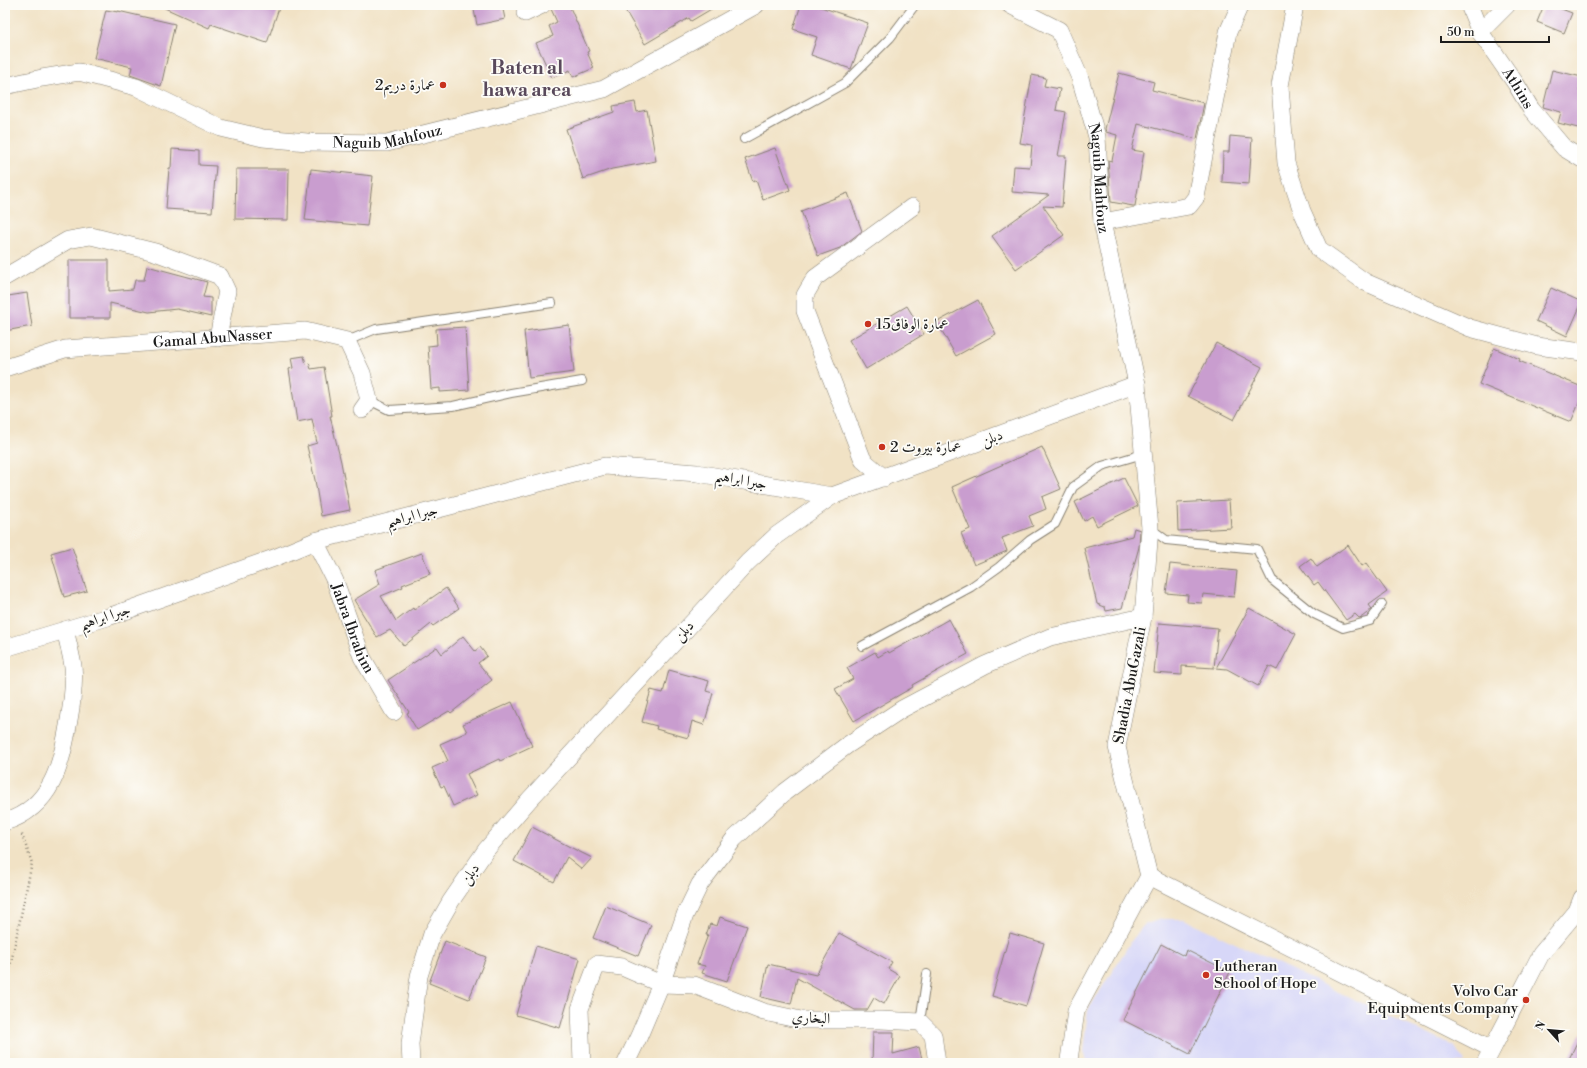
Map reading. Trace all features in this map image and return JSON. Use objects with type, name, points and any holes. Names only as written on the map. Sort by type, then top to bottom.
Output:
[{"type":"street","points":[[525,13],[542,5]]},
{"type":"street","name":"Naguib Mahfouz","points":[[5,86],[79,72],[136,87],[222,128],[263,138],[307,142],[387,143],[604,89],[756,5]]},
{"type":"street","name":"Naguib Mahfouz","points":[[1010,5],[1059,30],[1080,78],[1097,137],[1102,222],[1137,384]]},
{"type":"street","points":[[1102,222],[1190,206],[1196,197],[1228,32],[1240,5]]},
{"type":"street","points":[[1295,5],[1280,86],[1286,163],[1302,211],[1319,249],[1365,282],[1470,328],[1537,346],[1582,352]]},
{"type":"street","name":"Athins","points":[[1468,5],[1480,32],[1516,84],[1531,109],[1564,148],[1582,159]]},
{"type":"street","points":[[1480,32],[1506,5]]},
{"type":"street","points":[[884,478],[863,460],[805,311],[805,295],[815,278],[912,207]]},
{"type":"street","points":[[5,277],[68,240],[91,236],[155,252],[220,276],[227,291],[218,338]]},
{"type":"street","name":"Gamal AbuNasser","points":[[5,368],[65,349],[305,331],[347,341]]},
{"type":"street","points":[[347,341],[362,373],[365,405]]},
{"type":"street","name":"دبلن","points":[[411,1063],[410,1044],[419,976],[432,934],[451,901],[486,850],[529,800],[748,562],[777,535],[832,496],[1137,384]]},
{"type":"street","name":"Shadia AbuGazali","points":[[1137,384],[1150,528],[1143,617],[1117,746],[1149,876]]},
{"type":"street","name":"جبرا ابراهيم","points":[[5,648],[108,617],[274,558],[315,541],[606,466],[697,473],[832,496]]},
{"type":"street","name":"Jabra Ibrahim","points":[[315,541],[335,581],[362,657],[394,712]]},
{"type":"street","points":[[626,1063],[661,984],[685,915],[700,884],[734,839],[784,792],[846,746],[902,709],[985,665],[1050,636],[1143,617]]},
{"type":"street","points":[[10,820],[39,802],[54,781],[59,765],[67,735],[73,697],[73,666],[65,630]]},
{"type":"street","points":[[1068,1062],[1076,1011],[1149,876],[1488,1056],[1541,954],[1580,907]]},
{"type":"street","points":[[582,1063],[580,1009],[597,964],[622,967],[661,984]]},
{"type":"street","name":"البخاري","points":[[661,984],[694,985],[764,1012],[801,1020],[882,1020],[920,1022]]},
{"type":"street","points":[[920,1022],[933,1035],[937,1063]]},
{"type":"lane","points":[[744,139],[846,83],[890,38],[914,5]]},
{"type":"lane","points":[[347,341],[376,329],[552,303]]},
{"type":"lane","points":[[365,405],[389,410],[453,406],[511,393],[582,381]]},
{"type":"lane","points":[[862,646],[971,587],[999,567],[1030,540],[1055,524],[1072,487],[1102,466],[1143,454]]},
{"type":"lane","points":[[1150,528],[1166,540],[1257,549],[1272,580],[1314,614],[1343,628],[1370,621],[1382,604]]},
{"type":"lane","points":[[920,1022],[927,974]]},
{"type":"path","points":[[5,991],[32,863],[10,820]]},
{"type":"shaded area","name":"Lutheran School of Hope","points":[[1161,919],[1184,919],[1455,1047],[1465,1063],[1087,1063],[1083,1052],[1088,1010],[1132,940],[1144,925]]},
{"type":"building","points":[[158,5],[280,5],[267,43],[211,24],[209,28]]},
{"type":"building","points":[[473,5],[502,5],[505,19],[477,25]]},
{"type":"building","points":[[552,5],[569,5],[589,51],[587,52],[594,68],[573,77],[570,70],[552,78],[536,43],[553,36],[549,26],[557,22],[551,9]]},
{"type":"building","points":[[622,5],[718,5],[691,21],[689,18],[645,44]]},
{"type":"building","points":[[801,5],[815,5],[868,23],[851,69],[811,55],[817,37],[793,29]]},
{"type":"building","points":[[1544,5],[1551,5],[1572,13],[1564,33],[1537,22]]},
{"type":"building","points":[[106,10],[118,11],[175,24],[161,86],[130,75],[132,67],[94,58]]},
{"type":"building","points":[[1552,70],[1582,77],[1579,91],[1582,92],[1582,129],[1558,123],[1561,112],[1543,107]]},
{"type":"building","points":[[1119,73],[1154,82],[1152,90],[1204,103],[1197,139],[1138,124],[1132,150],[1144,152],[1135,206],[1111,202],[1108,160],[1112,161],[1117,135],[1106,132],[1105,129]]},
{"type":"building","points":[[1032,75],[1046,78],[1044,86],[1060,89],[1056,110],[1066,112],[1058,156],[1066,156],[1062,207],[1043,206],[1064,235],[1016,269],[992,236],[1049,195],[1012,192],[1014,166],[1030,167],[1032,145],[1020,143]]},
{"type":"building","points":[[635,102],[637,112],[647,110],[656,161],[612,169],[583,179],[566,129],[614,112],[613,106]]},
{"type":"building","points":[[1230,136],[1252,138],[1249,184],[1222,182],[1223,152],[1229,152]]},
{"type":"building","points":[[775,148],[790,190],[763,200],[756,180],[753,182],[745,159]]},
{"type":"building","points":[[172,149],[199,151],[199,165],[216,166],[212,212],[166,209]]},
{"type":"building","points":[[236,169],[289,169],[288,220],[235,219]]},
{"type":"building","points":[[311,169],[373,176],[367,226],[305,220]]},
{"type":"building","points":[[848,193],[862,231],[840,248],[818,256],[801,211]]},
{"type":"building","points":[[69,260],[109,260],[109,291],[133,289],[135,280],[144,280],[147,266],[207,282],[203,297],[211,298],[211,317],[177,309],[149,312],[110,303],[110,318],[69,318]]},
{"type":"building","points":[[1551,288],[1582,302],[1567,336],[1536,321]]},
{"type":"building","points":[[27,293],[32,326],[5,331],[5,304],[10,303],[8,296]]},
{"type":"building","points":[[978,300],[996,334],[956,356],[937,322]]},
{"type":"building","points":[[907,306],[924,334],[866,369],[849,340]]},
{"type":"building","points":[[569,325],[574,372],[529,378],[524,331]]},
{"type":"building","points":[[465,327],[469,390],[440,392],[440,388],[431,389],[428,346],[437,345],[436,329]]},
{"type":"building","points":[[1216,343],[1262,367],[1234,420],[1188,396]]},
{"type":"building","points":[[1494,348],[1520,359],[1519,361],[1582,387],[1582,396],[1571,422],[1479,384]]},
{"type":"building","points":[[304,356],[306,364],[309,363],[311,369],[324,367],[332,416],[330,416],[350,510],[321,516],[307,446],[317,443],[312,419],[297,422],[289,369],[293,368],[291,358]]},
{"type":"building","points":[[1042,447],[1061,489],[1042,497],[1046,509],[1029,516],[1033,526],[1002,538],[1007,551],[974,565],[961,533],[970,529],[952,487]]},
{"type":"building","points":[[1124,478],[1138,506],[1097,526],[1092,516],[1084,521],[1075,502]]},
{"type":"building","points":[[1229,500],[1231,528],[1178,531],[1177,503]]},
{"type":"building","points":[[1134,528],[1140,530],[1139,547],[1122,608],[1106,611],[1105,607],[1097,604],[1084,548],[1132,536]]},
{"type":"building","points":[[1348,545],[1362,566],[1366,563],[1387,592],[1369,605],[1372,609],[1362,617],[1359,618],[1355,614],[1346,620],[1318,582],[1314,585],[1300,566],[1311,558],[1317,567]]},
{"type":"building","points":[[72,547],[87,591],[64,597],[51,553]]},
{"type":"building","points":[[422,553],[430,574],[402,585],[403,587],[381,596],[396,621],[413,608],[414,610],[446,588],[459,608],[433,626],[431,624],[404,646],[390,630],[377,637],[354,600],[380,584],[375,570]]},
{"type":"building","points":[[1170,564],[1237,571],[1234,597],[1203,594],[1202,603],[1187,602],[1188,595],[1166,593]]},
{"type":"building","points":[[1249,608],[1296,634],[1277,670],[1269,666],[1258,686],[1227,669],[1216,668]]},
{"type":"building","points":[[949,619],[968,654],[912,685],[913,687],[854,721],[835,689],[853,679],[847,668],[875,652],[878,657],[888,651],[889,653]]},
{"type":"building","points":[[1159,623],[1218,628],[1214,668],[1182,666],[1182,675],[1154,673]]},
{"type":"building","points":[[463,636],[475,651],[480,647],[487,656],[478,663],[492,680],[451,713],[449,711],[417,730],[407,713],[409,712],[388,680],[437,647],[442,654]]},
{"type":"building","points":[[669,670],[709,681],[706,691],[713,693],[704,725],[692,721],[688,738],[656,729],[657,726],[642,722],[651,690],[663,693]]},
{"type":"building","points":[[512,702],[532,746],[467,774],[477,795],[453,806],[444,786],[441,787],[432,768],[448,761],[440,744],[467,732],[463,724]]},
{"type":"building","points":[[532,827],[592,858],[582,869],[567,857],[554,882],[514,861]]},
{"type":"building","points":[[606,906],[651,925],[638,956],[593,938]]},
{"type":"building","points":[[720,917],[747,926],[727,981],[702,973],[705,966],[697,964],[708,935],[706,935],[710,924],[717,926]]},
{"type":"building","points":[[839,933],[892,962],[888,969],[900,976],[884,1004],[874,998],[867,1010],[855,1010],[797,978],[791,1004],[761,997],[768,964],[816,975]]},
{"type":"building","points":[[1010,933],[1044,943],[1026,1006],[992,996]]},
{"type":"building","points":[[445,941],[486,957],[469,999],[429,983]]},
{"type":"building","points":[[1161,944],[1184,956],[1186,950],[1230,972],[1190,1054],[1123,1020]]},
{"type":"building","points":[[536,946],[580,959],[560,1028],[516,1015]]},
{"type":"building","points":[[873,1032],[894,1032],[893,1054],[919,1047],[923,1063],[872,1063]]},
{"type":"building","points":[[1582,1032],[1582,1063],[1567,1063]]},
{"type":"place","name":"عمارة دريم2","points":[[443,85]]},
{"type":"place","name":"عمارة الوفاق15","points":[[868,324]]},
{"type":"place","name":"عمارة بيروت 2","points":[[882,447]]},
{"type":"place","name":"Lutheran School of Hope","points":[[1206,975]]},
{"type":"place","name":"Volvo Car Equipments Company","points":[[1526,1000]]},
{"type":"district","name":"Baten al hawa area","points":[[527,79]]}]
